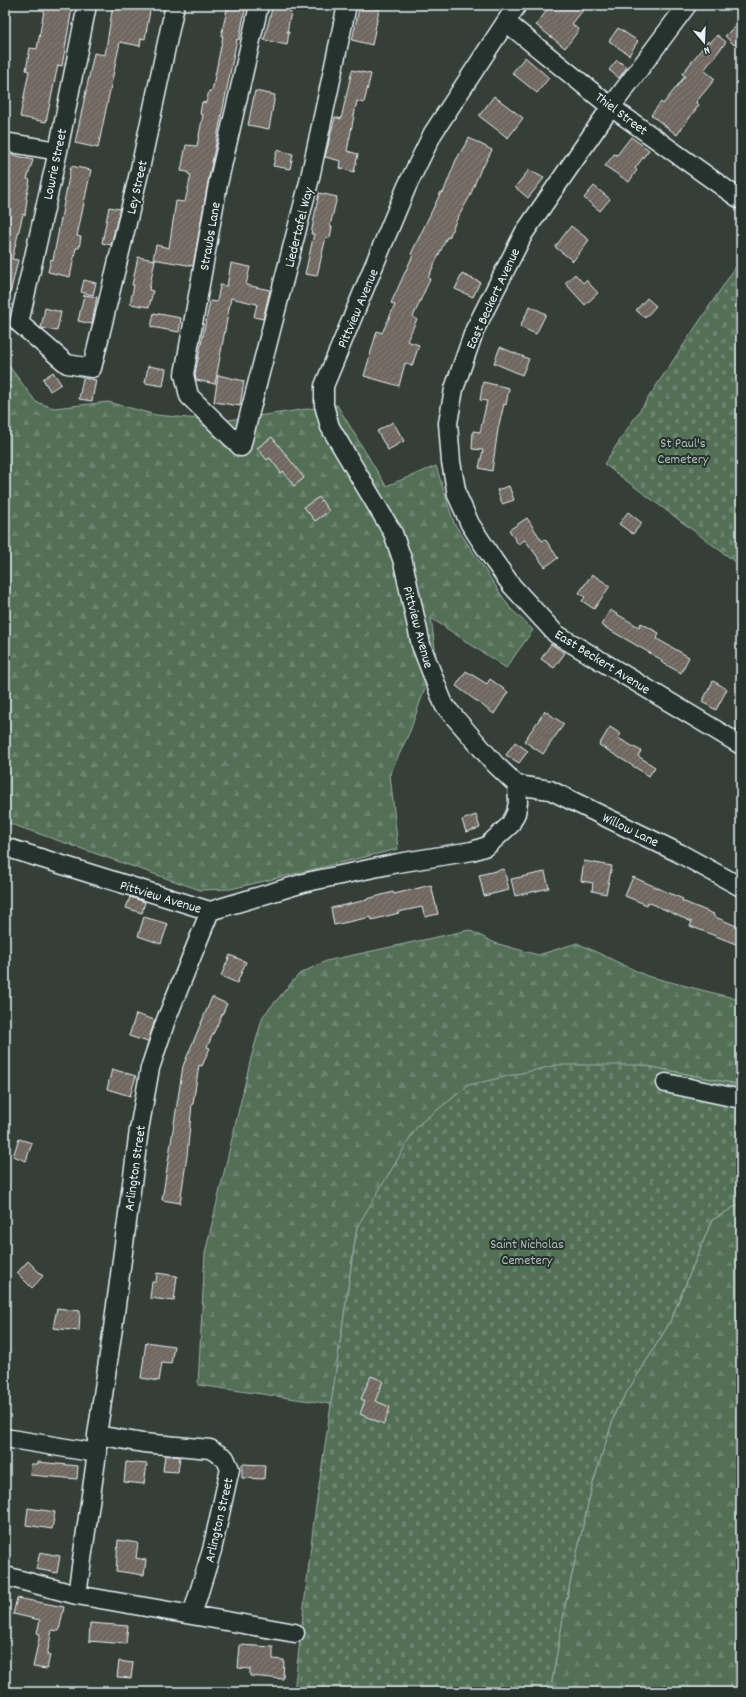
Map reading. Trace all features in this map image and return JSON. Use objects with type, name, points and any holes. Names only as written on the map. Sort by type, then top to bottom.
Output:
[{"type":"street","name":"Lowrie Street","points":[[19,323],[58,151],[87,5]]},
{"type":"street","name":"Ley Street","points":[[19,323],[67,364],[92,368],[140,169],[175,5]]},
{"type":"street","name":"Straubs Lane","points":[[241,448],[189,396],[184,374],[218,184],[260,5]]},
{"type":"street","name":"Liedertafel Way","points":[[241,448],[309,182],[347,5]]},
{"type":"street","name":"Pittview Avenue","points":[[5,847],[210,911],[307,882],[398,863],[472,851],[487,846],[510,825],[516,813],[518,802],[517,785],[495,764],[444,705],[421,645],[403,562],[393,533],[330,427],[324,405],[324,386],[410,179],[433,133],[517,5]]},
{"type":"street","name":"East Beckert Avenue","points":[[687,5],[611,106],[524,233],[475,329],[454,389],[448,423],[451,462],[457,495],[470,524],[512,586],[556,634],[741,745]]},
{"type":"street","name":"Thiel Street","points":[[506,22],[611,106],[741,200]]},
{"type":"street","points":[[5,142],[58,151]]},
{"type":"street","name":"Willow Lane","points":[[517,785],[550,790],[679,853],[741,887]]},
{"type":"street","name":"Arlington Street","points":[[77,1595],[97,1453],[97,1435],[113,1328],[139,1130],[150,1068],[166,1020],[210,911]]},
{"type":"street","points":[[666,1083],[741,1099]]},
{"type":"street","name":"Arlington Street","points":[[97,1435],[143,1443],[210,1449],[225,1458],[230,1469],[228,1482],[212,1550],[192,1615]]},
{"type":"street","points":[[5,1438],[97,1453]]},
{"type":"street","points":[[5,1576],[77,1595],[295,1633]]},
{"type":"green space","name":"St Paul's Cemetery","points":[[741,259],[741,566],[604,464]]},
{"type":"green space","points":[[5,365],[9,366],[36,402],[54,408],[108,402],[156,415],[221,421],[337,405],[386,486],[436,466],[454,523],[510,608],[533,630],[506,668],[431,618],[436,656],[410,731],[390,774],[398,849],[231,889],[200,890],[5,822]]},
{"type":"green space","points":[[469,930],[495,943],[538,955],[577,943],[647,976],[741,1000],[741,1085],[642,1065],[357,1227],[331,1404],[198,1385],[205,1253],[251,1058],[263,1016],[299,974],[326,961]]},
{"type":"green space","name":"Saint Nicholas Cemetery","points":[[557,1065],[642,1065],[741,1085],[741,1203],[712,1220],[669,1324],[616,1410],[592,1486],[566,1601],[550,1692],[294,1692],[314,1520],[357,1227],[418,1125],[469,1085]]},
{"type":"green space","points":[[741,1203],[741,1692],[550,1692],[566,1601],[592,1486],[616,1410],[669,1324],[712,1220]]},
{"type":"building","points":[[45,5],[56,5],[72,8],[62,66],[58,65],[46,122],[20,117],[29,71],[26,70],[30,48],[37,49]]},
{"type":"building","points":[[113,5],[151,5],[145,39],[141,38],[140,46],[120,42],[98,148],[75,143],[94,53],[105,55]]},
{"type":"building","points":[[228,5],[246,5],[239,40],[237,39],[208,182],[193,266],[153,259],[156,245],[169,248],[176,201],[185,202],[191,175],[188,174],[188,172],[181,171],[186,145],[197,146],[203,115],[200,114],[202,102],[206,103],[209,91],[212,91],[223,36],[221,36]]},
{"type":"building","points":[[273,5],[292,7],[287,32],[289,32],[287,45],[264,40]]},
{"type":"building","points":[[360,5],[380,5],[372,45],[352,40]]},
{"type":"building","points":[[551,5],[587,5],[572,24],[579,30],[565,48],[536,25]]},
{"type":"building","points":[[741,20],[741,38],[734,45],[725,36]]},
{"type":"building","points":[[618,28],[638,41],[629,55],[609,41]]},
{"type":"building","points":[[717,35],[726,42],[704,70],[715,79],[696,102],[699,105],[677,135],[651,115],[661,102],[663,104],[685,76],[682,74],[708,41],[710,43]]},
{"type":"building","points":[[525,57],[549,78],[537,93],[512,73]]},
{"type":"building","points":[[617,60],[627,67],[619,78],[609,70]]},
{"type":"building","points":[[352,70],[371,74],[364,103],[357,101],[347,151],[358,154],[354,172],[340,168],[341,161],[325,157],[335,117],[341,119]]},
{"type":"building","points":[[255,91],[275,95],[269,129],[248,125]]},
{"type":"building","points":[[494,96],[523,118],[508,138],[479,116]]},
{"type":"building","points":[[631,137],[649,150],[635,168],[637,170],[629,182],[605,166],[614,154],[617,155]]},
{"type":"building","points":[[469,138],[492,150],[483,167],[482,166],[470,196],[456,221],[449,238],[447,237],[428,278],[430,279],[413,317],[417,319],[407,341],[419,345],[412,366],[405,363],[399,386],[364,376],[377,331],[382,333],[395,305],[391,303],[413,255],[411,254],[441,192],[443,193],[456,160]]},
{"type":"building","points":[[277,150],[293,154],[290,169],[273,166]]},
{"type":"building","points":[[10,154],[33,160],[27,179],[30,180],[26,199],[25,215],[23,214],[12,259],[18,260],[10,294],[5,293],[5,170]]},
{"type":"building","points":[[71,166],[91,170],[77,236],[81,237],[79,248],[76,248],[70,277],[48,272],[51,259],[53,260]]},
{"type":"building","points":[[529,170],[544,178],[528,198],[515,187]]},
{"type":"building","points":[[594,186],[610,199],[600,211],[584,198]]},
{"type":"building","points":[[319,193],[337,197],[330,226],[332,227],[330,238],[326,237],[317,276],[305,274],[314,234],[311,234]]},
{"type":"building","points":[[109,207],[120,209],[111,245],[102,243]]},
{"type":"building","points":[[571,226],[589,240],[573,261],[555,247]]},
{"type":"building","points":[[138,257],[155,260],[149,290],[153,291],[149,307],[130,304],[134,285],[132,285]]},
{"type":"building","points":[[231,263],[250,267],[246,285],[270,290],[263,319],[254,317],[257,304],[231,298],[215,384],[196,380],[195,374],[210,301],[217,302],[220,285],[227,286]]},
{"type":"building","points":[[462,274],[480,282],[473,297],[455,289]]},
{"type":"building","points":[[575,274],[583,283],[586,280],[598,293],[585,305],[565,283]]},
{"type":"building","points":[[84,280],[96,283],[93,295],[81,292]]},
{"type":"building","points":[[84,295],[97,297],[92,324],[78,321]]},
{"type":"building","points":[[647,298],[656,306],[645,318],[636,310]]},
{"type":"building","points":[[530,306],[546,314],[536,334],[520,327]]},
{"type":"building","points":[[45,308],[61,312],[57,331],[41,328]]},
{"type":"building","points":[[154,313],[181,318],[179,332],[151,327]]},
{"type":"building","points":[[500,347],[529,359],[522,375],[494,363]]},
{"type":"building","points":[[148,366],[166,369],[163,386],[145,383]]},
{"type":"building","points":[[53,372],[61,384],[50,391],[43,379]]},
{"type":"building","points":[[218,375],[244,381],[240,406],[214,402]]},
{"type":"building","points":[[83,378],[96,380],[92,401],[79,399]]},
{"type":"building","points":[[483,382],[509,388],[506,405],[504,404],[498,429],[492,471],[479,468],[483,450],[472,449],[473,431],[480,432],[487,401],[480,400]]},
{"type":"building","points":[[393,422],[404,441],[388,450],[377,431]]},
{"type":"building","points":[[272,437],[304,478],[294,486],[283,471],[281,473],[270,458],[267,460],[257,448]]},
{"type":"building","points":[[509,486],[514,500],[502,504],[497,490]]},
{"type":"building","points":[[319,497],[329,511],[315,521],[304,507]]},
{"type":"building","points":[[628,512],[642,523],[633,534],[619,524]]},
{"type":"building","points":[[527,518],[542,541],[545,539],[558,558],[545,567],[525,540],[518,544],[509,530]]},
{"type":"building","points":[[592,574],[610,586],[594,609],[582,601],[585,597],[579,593]]},
{"type":"building","points":[[610,610],[639,627],[641,623],[659,633],[657,639],[689,657],[681,673],[661,662],[662,660],[601,625]]},
{"type":"building","points":[[551,644],[565,653],[554,668],[541,659]]},
{"type":"building","points":[[466,671],[487,684],[490,679],[508,692],[494,714],[456,686]]},
{"type":"building","points":[[713,681],[727,689],[716,710],[702,702]]},
{"type":"building","points":[[545,711],[564,724],[543,754],[524,741]]},
{"type":"building","points":[[610,727],[621,734],[618,738],[641,751],[638,756],[655,767],[649,776],[599,745]]},
{"type":"building","points":[[515,742],[528,751],[519,763],[506,755]]},
{"type":"building","points":[[476,815],[480,828],[466,832],[462,820]]},
{"type":"building","points":[[584,861],[612,866],[606,894],[592,891],[593,883],[581,881]]},
{"type":"building","points":[[504,869],[509,890],[484,896],[479,875]]},
{"type":"building","points":[[545,872],[549,888],[515,896],[511,879]]},
{"type":"building","points":[[633,877],[683,899],[682,901],[714,914],[713,916],[741,928],[741,946],[690,926],[692,922],[648,902],[647,905],[625,896]]},
{"type":"building","points":[[431,885],[438,914],[425,917],[422,907],[398,912],[399,913],[372,920],[371,917],[334,925],[331,908],[367,900],[393,892],[394,894]]},
{"type":"building","points":[[130,897],[145,902],[142,913],[126,908]]},
{"type":"building","points":[[144,917],[168,924],[161,944],[138,936]]},
{"type":"building","points":[[230,955],[246,962],[237,983],[221,976]]},
{"type":"building","points":[[212,997],[227,1004],[207,1047],[210,1048],[202,1066],[199,1065],[192,1104],[187,1156],[180,1203],[162,1200],[183,1066]]},
{"type":"building","points":[[136,1014],[155,1020],[148,1042],[129,1036]]},
{"type":"building","points":[[112,1069],[136,1076],[130,1096],[107,1089]]},
{"type":"building","points":[[19,1139],[32,1143],[26,1161],[13,1156]]},
{"type":"building","points":[[28,1261],[43,1276],[32,1288],[17,1273]]},
{"type":"building","points":[[157,1273],[177,1276],[174,1301],[150,1298],[152,1282],[156,1282]]},
{"type":"building","points":[[57,1308],[80,1311],[79,1331],[53,1328]]},
{"type":"building","points":[[146,1342],[174,1346],[171,1364],[162,1363],[159,1381],[141,1378]]},
{"type":"building","points":[[371,1376],[383,1381],[375,1401],[390,1407],[384,1424],[360,1414],[365,1401],[361,1399]]},
{"type":"building","points":[[165,1455],[180,1457],[178,1472],[163,1471]]},
{"type":"building","points":[[38,1462],[78,1466],[77,1479],[30,1475],[31,1464],[38,1464]]},
{"type":"building","points":[[126,1462],[147,1464],[144,1484],[124,1482]]},
{"type":"building","points":[[242,1464],[265,1465],[264,1479],[242,1478]]},
{"type":"building","points":[[28,1508],[55,1512],[52,1529],[26,1525]]},
{"type":"building","points":[[118,1540],[138,1543],[136,1558],[146,1560],[144,1575],[116,1571]]},
{"type":"building","points":[[40,1552],[60,1556],[57,1573],[36,1569]]},
{"type":"building","points":[[17,1598],[64,1607],[59,1631],[52,1630],[47,1655],[50,1655],[47,1669],[33,1667],[40,1634],[37,1633],[40,1620],[13,1614]]},
{"type":"building","points":[[90,1623],[128,1626],[126,1644],[89,1641]]},
{"type":"building","points":[[240,1645],[273,1647],[273,1659],[284,1660],[283,1679],[250,1676],[250,1669],[238,1668]]},
{"type":"building","points":[[119,1661],[133,1663],[131,1678],[117,1677]]}]
